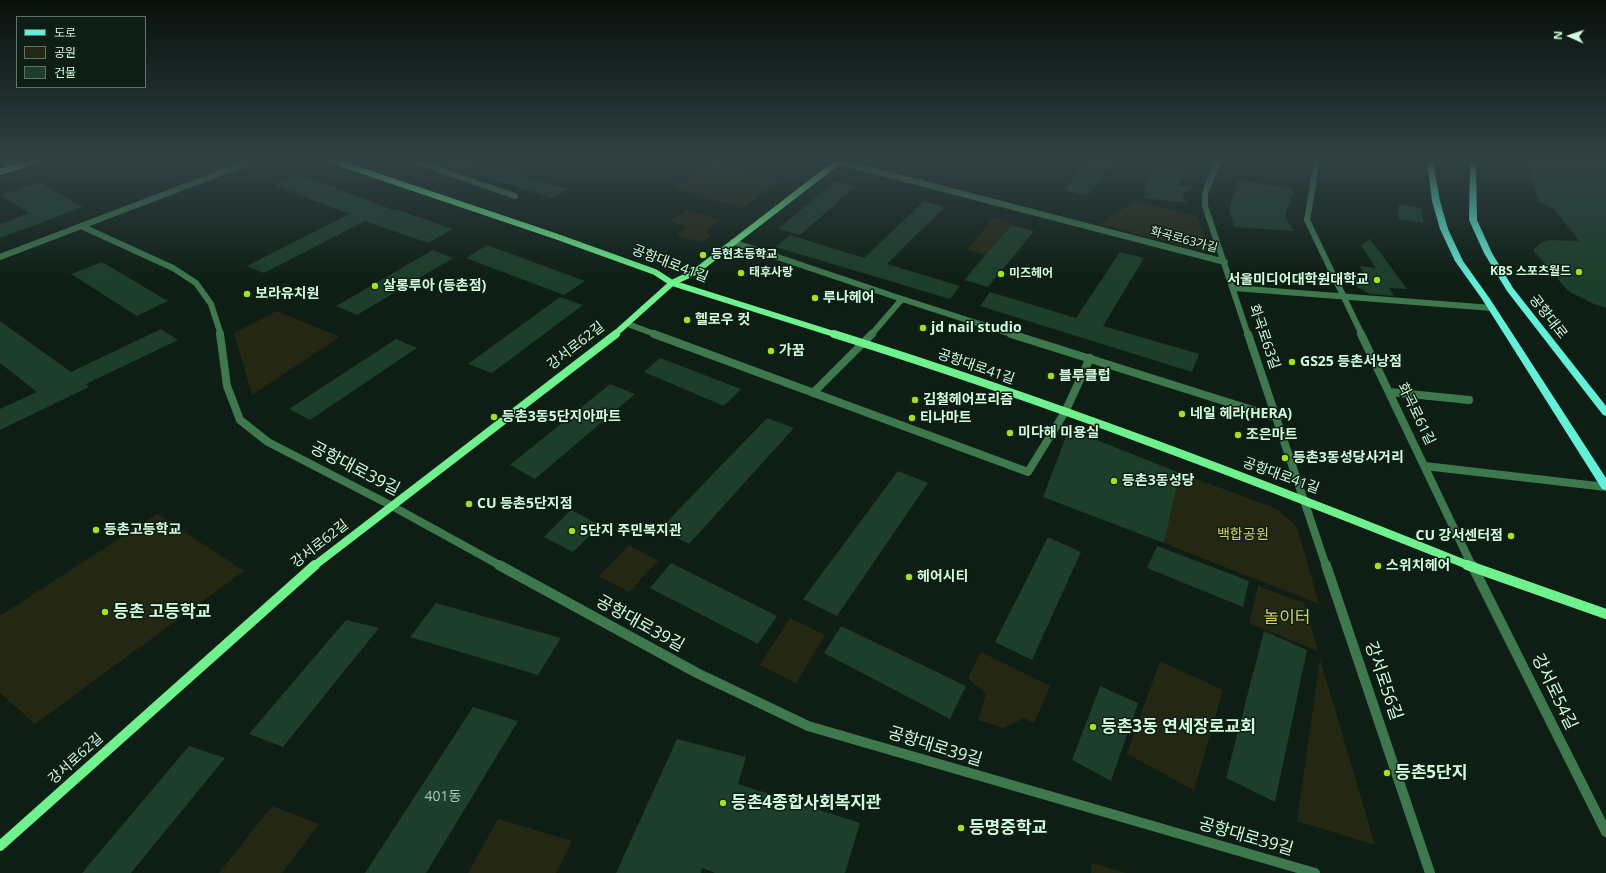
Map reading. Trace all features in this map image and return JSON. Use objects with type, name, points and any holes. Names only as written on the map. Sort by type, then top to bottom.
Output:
[{"type":"main road","points":[[1436,202],[1444,229],[1459,261],[1492,308],[1606,486]]},
{"type":"main road","name":"공항대로","points":[[1473,202],[1473,220],[1488,253],[1510,289],[1606,412]]},
{"type":"street","points":[[0,257],[145,202]]},
{"type":"street","name":"공항대로41길","points":[[454,202],[655,272],[672,283],[864,343],[1065,412],[1305,500],[1473,567],[1606,614]]},
{"type":"street","name":"강서로62길","points":[[0,846],[307,571],[628,324],[672,283],[695,272],[785,202]]},
{"type":"street","name":"화곡로63가길","points":[[994,202],[1225,262]]},
{"type":"street","name":"화곡로63길","points":[[1205,202],[1205,206],[1305,500]]},
{"type":"street","name":"화곡로61길","points":[[1310,202],[1307,220],[1473,567]]},
{"type":"street","name":"공항대로39길","points":[[81,226],[172,268],[196,283],[211,304],[220,330],[227,386],[240,420],[268,442],[392,506],[697,673],[808,726],[1315,873]]},
{"type":"street","points":[[733,242],[902,299],[1278,418]]},
{"type":"street","points":[[1234,288],[1492,308]]},
{"type":"street","points":[[813,393],[864,343],[902,299]]},
{"type":"street","points":[[628,324],[1028,472],[1065,412],[1090,358]]},
{"type":"street","points":[[1390,392],[1469,400]]},
{"type":"street","points":[[1426,466],[1606,486]]},
{"type":"street","name":"강서로56길","points":[[1305,500],[1430,873]]},
{"type":"street","name":"강서로54길","points":[[1473,567],[1606,832]]},
{"type":"green space","points":[[722,202],[751,202],[743,208]]},
{"type":"green space","points":[[1133,202],[1197,216],[1211,253],[1100,224]]},
{"type":"green space","points":[[686,210],[720,220],[705,232],[712,234],[701,243],[676,235],[687,227],[670,221]]},
{"type":"green space","points":[[994,218],[1012,223],[985,255],[967,250]]},
{"type":"green space","points":[[277,311],[340,337],[252,395],[234,333]]},
{"type":"green space","name":"백합공원","points":[[1180,473],[1277,509],[1297,527],[1319,604],[1164,543]]},
{"type":"green space","points":[[157,514],[244,571],[35,724],[0,693],[0,616]]},
{"type":"green space","points":[[629,545],[658,561],[629,592],[599,576]]},
{"type":"green space","name":"놀이터","points":[[1258,586],[1304,603],[1318,651],[1249,623]]},
{"type":"green space","points":[[790,618],[825,635],[796,683],[760,665]]},
{"type":"green space","points":[[981,652],[1050,686],[1034,723],[1024,718],[1003,728],[978,720],[986,694],[968,678]]},
{"type":"green space","points":[[1320,659],[1375,845],[1297,821]]},
{"type":"green space","points":[[1160,661],[1223,690],[1194,790],[1127,754]]},
{"type":"green space","points":[[272,806],[319,824],[282,873],[219,873]]},
{"type":"green space","points":[[498,819],[572,841],[556,873],[468,873]]},
{"type":"green space","points":[[1092,863],[1126,873],[1091,873]]},
{"type":"building","points":[[11,202],[74,202],[83,207],[0,238],[0,224],[29,213]]},
{"type":"building","points":[[317,202],[371,202],[453,229],[428,243],[365,221],[264,273],[247,266],[349,214]]},
{"type":"building","points":[[810,202],[838,202],[800,235],[778,229]]},
{"type":"building","points":[[923,202],[945,207],[887,264],[960,286],[950,299],[776,247],[790,235],[864,258]]},
{"type":"building","points":[[1231,202],[1290,202],[1285,217],[1294,231],[1234,227],[1229,209]]},
{"type":"building","name":"KBS 스포츠월드","points":[[1541,202],[1606,202],[1606,308],[1594,304],[1568,291],[1533,250],[1541,243],[1549,240],[1579,241],[1555,210]]},
{"type":"building","points":[[1399,204],[1421,208],[1424,223],[1398,219]]},
{"type":"building","points":[[1011,225],[1034,231],[988,287],[964,280]]},
{"type":"building","name":"서울미디어대학원대학교","points":[[1370,239],[1407,289],[1389,288],[1394,296],[1370,294],[1358,288],[1347,271],[1363,273],[1360,266],[1376,268],[1361,245]]},
{"type":"building","points":[[487,245],[585,281],[564,295],[466,258]]},
{"type":"building","points":[[433,250],[453,258],[357,315],[336,306]]},
{"type":"building","points":[[1120,252],[1144,258],[1103,326],[1199,354],[1192,372],[980,306],[990,292],[1076,318]]},
{"type":"building","points":[[102,262],[168,301],[137,316],[71,274]]},
{"type":"building","points":[[560,297],[583,305],[492,373],[468,364]]},
{"type":"building","points":[[0,321],[71,372],[161,329],[178,340],[86,384],[89,387],[0,430],[0,409],[37,392],[0,363]]},
{"type":"building","points":[[396,339],[417,348],[310,420],[289,409]]},
{"type":"building","points":[[660,358],[741,389],[724,406],[644,372]]},
{"type":"building","points":[[610,384],[635,394],[535,479],[510,465]]},
{"type":"building","points":[[767,418],[794,428],[689,544],[660,529]]},
{"type":"building","name":"등촌3동성당","points":[[1069,429],[1180,473],[1164,543],[1043,497]]},
{"type":"building","points":[[898,471],[928,483],[837,616],[803,599]]},
{"type":"building","name":"5단지 주민복지관","points":[[571,510],[600,525],[573,552],[544,537]]},
{"type":"building","points":[[1048,537],[1081,552],[1032,660],[995,642]]},
{"type":"building","points":[[1157,546],[1249,581],[1243,607],[1147,568]]},
{"type":"building","points":[[671,563],[777,616],[758,644],[650,588]]},
{"type":"building","points":[[436,603],[561,638],[538,675],[410,637]]},
{"type":"building","points":[[346,620],[379,628],[283,747],[249,734]]},
{"type":"building","points":[[841,626],[966,686],[950,719],[824,653]]},
{"type":"building","points":[[1264,631],[1307,650],[1275,802],[1226,778]]},
{"type":"building","points":[[1100,686],[1138,703],[1111,781],[1072,760]]},
{"type":"building","points":[[473,707],[518,721],[426,873],[365,873]]},
{"type":"building","name":"등촌4종합사회복지관","points":[[677,739],[746,757],[738,784],[860,823],[845,873],[715,873],[702,868],[701,873],[616,873]]},
{"type":"building","points":[[189,746],[225,758],[131,873],[82,873]]},
{"type":"place","name":"등현초등학교","points":[[703,255]]},
{"type":"place","name":"KBS 스포츠월드","points":[[1579,272]]},
{"type":"place","name":"태후사랑","points":[[741,273]]},
{"type":"place","name":"미즈헤어","points":[[1001,274]]},
{"type":"place","name":"서울미디어대학원대학교","points":[[1377,280]]},
{"type":"place","name":"살롱루아 (등촌점)","points":[[375,286]]},
{"type":"place","name":"보라유치원","points":[[247,294]]},
{"type":"place","name":"루나헤어","points":[[815,298]]},
{"type":"place","name":"헬로우 컷","points":[[687,320]]},
{"type":"place","name":"jd nail studio","points":[[923,328]]},
{"type":"place","name":"가꿈","points":[[771,351]]},
{"type":"place","name":"GS25 등촌서낭점","points":[[1292,362]]},
{"type":"place","name":"블루클럽","points":[[1051,376]]},
{"type":"place","name":"김철헤어프리즘","points":[[915,400]]},
{"type":"place","name":"네일 헤라(HERA)","points":[[1182,414]]},
{"type":"place","name":"등촌3동5단지아파트","points":[[494,417]]},
{"type":"place","name":"티나마트","points":[[912,418]]},
{"type":"place","name":"미다해 미용실","points":[[1010,433]]},
{"type":"place","name":"조은마트","points":[[1238,435]]},
{"type":"place","name":"등촌3동성당사거리","points":[[1285,458]]},
{"type":"place","name":"등촌3동성당","points":[[1114,481]]},
{"type":"place","name":"CU 등촌5단지점","points":[[469,504]]},
{"type":"place","name":"등촌고등학교","points":[[96,530]]},
{"type":"place","name":"5단지 주민복지관","points":[[572,531]]},
{"type":"place","name":"CU 강서센터점","points":[[1511,536]]},
{"type":"place","name":"스위치헤어","points":[[1378,566]]},
{"type":"place","name":"헤어시티","points":[[909,577]]},
{"type":"place","name":"등촌 고등학교","points":[[105,612]]},
{"type":"place","name":"등촌3동 연세장로교회","points":[[1093,727]]},
{"type":"place","name":"등촌5단지","points":[[1387,773]]},
{"type":"place","name":"등촌4종합사회복지관","points":[[723,803]]},
{"type":"place","name":"등명중학교","points":[[961,828]]}]
